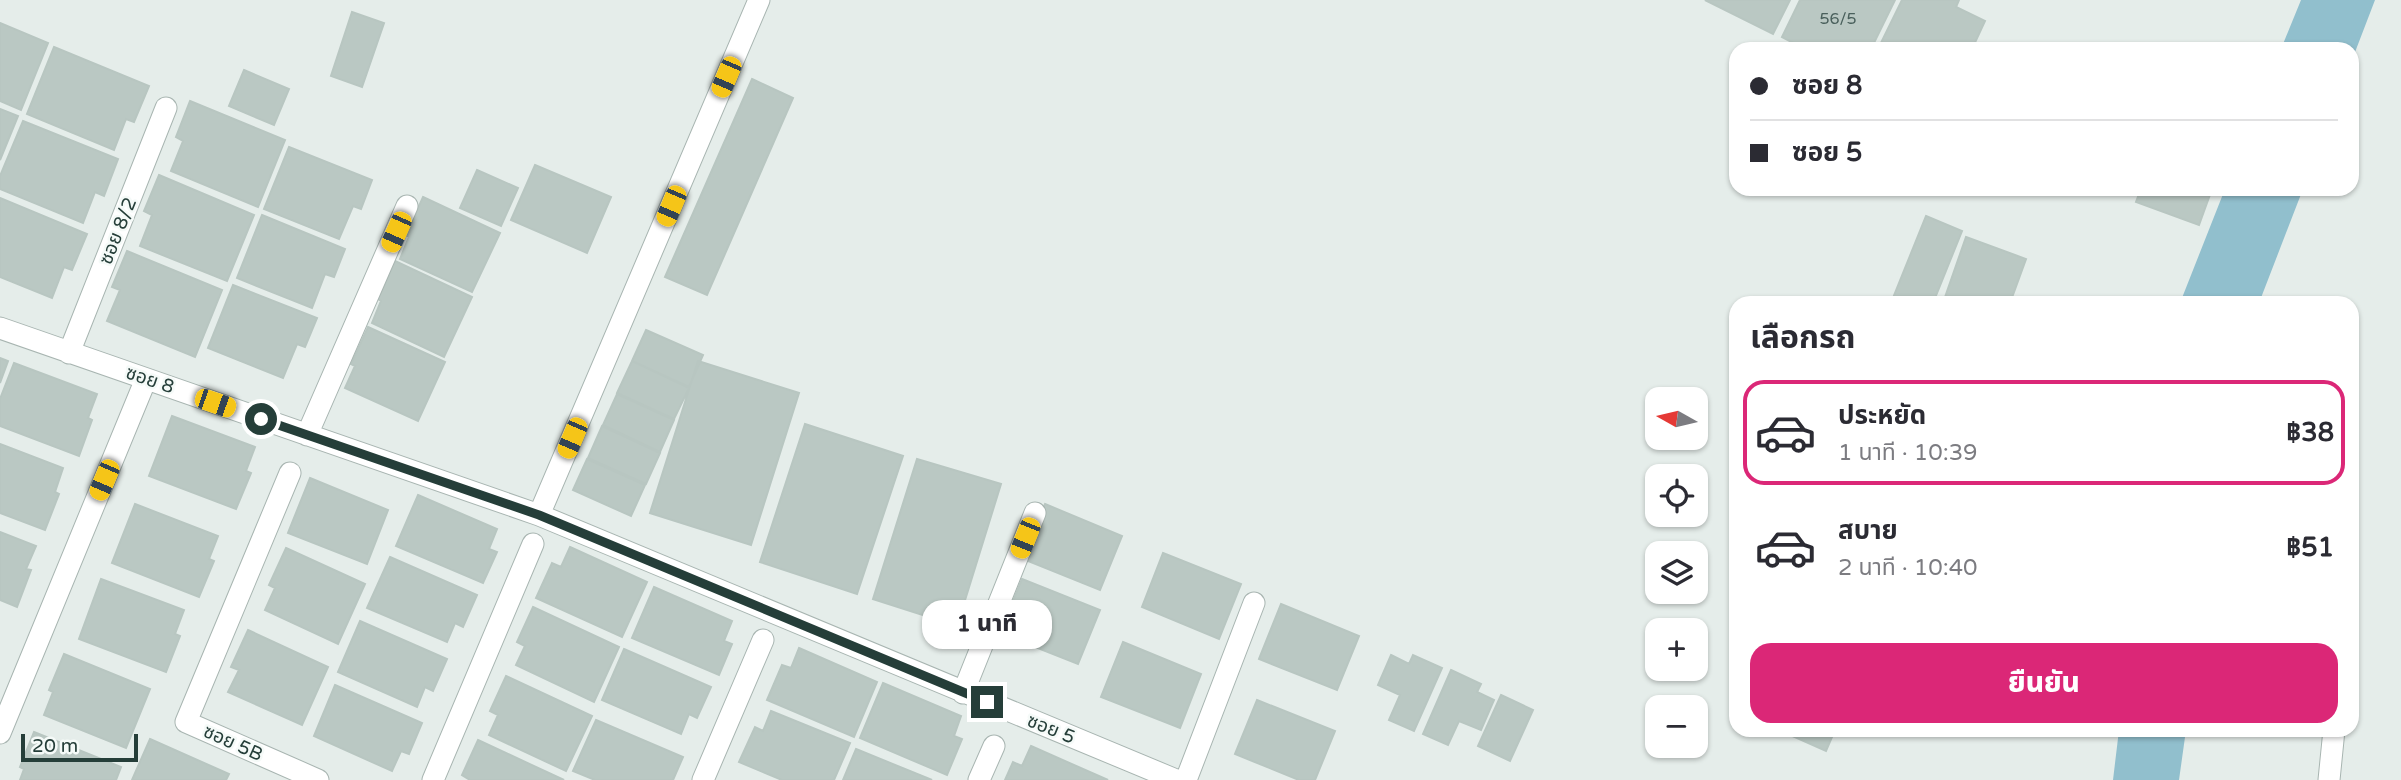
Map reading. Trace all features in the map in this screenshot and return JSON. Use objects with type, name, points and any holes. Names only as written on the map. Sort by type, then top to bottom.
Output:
[{"type":"street","points":[[539,515],[759,0]]},
{"type":"street","name":"ซอย 8/2","points":[[69,353],[166,108]]},
{"type":"street","points":[[307,435],[407,206]]},
{"type":"street","name":"ซอย 8","points":[[0,328],[539,515]]},
{"type":"street","points":[[0,733],[146,379]]},
{"type":"street","name":"ซอย 5B","points":[[290,473],[186,722],[280,772],[318,780]]},
{"type":"street","points":[[963,693],[1035,513]]},
{"type":"street","name":"ซอย 5","points":[[539,515],[1176,780]]},
{"type":"street","points":[[433,780],[533,544]]},
{"type":"street","points":[[1186,780],[1254,603]]},
{"type":"street","points":[[703,780],[763,640]]},
{"type":"street","points":[[2329,780],[2333,737]]},
{"type":"street","points":[[979,780],[994,746]]},
{"type":"water","points":[[2301,0],[2375,0],[2359,42],[2284,42]]},
{"type":"water","points":[[2222,196],[2300,196],[2262,296],[2183,296]]},
{"type":"water","points":[[2118,737],[2185,737],[2179,780],[2113,780]]},
{"type":"building","points":[[1705,0],[1790,0],[1773,34]]},
{"type":"building","points":[[1800,0],[1895,0],[1874,42],[1792,42],[1782,37]]},
{"type":"building","points":[[1902,0],[1959,0],[1956,7],[1985,21],[1975,42],[1881,42]]},
{"type":"building","points":[[352,12],[384,23],[362,87],[331,76]]},
{"type":"building","points":[[0,23],[48,43],[21,110],[0,101]]},
{"type":"building","points":[[54,47],[149,86],[134,122],[126,119],[114,150],[27,114]]},
{"type":"building","points":[[244,70],[289,89],[274,125],[229,106]]},
{"type":"building","points":[[752,79],[793,98],[707,295],[665,277]]},
{"type":"building","points":[[190,101],[285,140],[258,207],[171,171],[183,141],[176,137]]},
{"type":"building","points":[[0,109],[18,116],[0,160]]},
{"type":"building","points":[[23,121],[118,159],[104,196],[95,192],[83,223],[0,189],[0,176]]},
{"type":"building","points":[[289,147],[372,180],[361,209],[353,206],[339,239],[264,209]]},
{"type":"building","points":[[535,165],[611,197],[587,253],[511,220]]},
{"type":"building","points":[[477,170],[518,188],[501,226],[460,208]]},
{"type":"building","points":[[159,175],[254,215],[227,281],[140,246],[152,215],[144,211]]},
{"type":"building","points":[[2138,196],[2209,196],[2199,225],[2136,202]]},
{"type":"building","points":[[423,197],[500,233],[472,292],[400,259],[409,237],[406,235]]},
{"type":"building","points":[[0,198],[87,234],[72,270],[64,267],[52,298],[0,277]]},
{"type":"building","points":[[262,215],[345,249],[334,277],[325,274],[312,308],[237,278]]},
{"type":"building","points":[[1926,216],[1962,231],[1936,296],[1894,296]]},
{"type":"building","points":[[1966,237],[2026,259],[2013,296],[1945,296]]},
{"type":"building","points":[[127,251],[222,290],[195,357],[107,321],[120,290],[112,287]]},
{"type":"building","points":[[395,261],[472,297],[444,357],[372,323],[381,301],[378,299]]},
{"type":"building","points":[[233,285],[317,318],[305,347],[297,344],[283,378],[208,348]]},
{"type":"building","points":[[368,327],[445,362],[418,421],[345,388],[355,366],[351,364]]},
{"type":"building","points":[[646,330],[703,355],[689,387],[632,361]]},
{"type":"building","points":[[0,358],[8,361],[0,383]]},
{"type":"building","points":[[632,361],[689,388],[674,419],[617,393]]},
{"type":"building","points":[[698,361],[799,393],[751,545],[650,513]]},
{"type":"building","points":[[14,363],[97,394],[88,418],[92,420],[79,456],[0,426],[0,399]]},
{"type":"building","points":[[617,394],[674,420],[660,452],[603,425]]},
{"type":"building","points":[[172,416],[255,447],[246,471],[251,473],[236,509],[149,476]]},
{"type":"building","points":[[805,424],[903,456],[857,594],[760,562]]},
{"type":"building","points":[[602,426],[660,453],[646,484],[588,458]]},
{"type":"building","points":[[0,444],[63,468],[55,492],[59,494],[45,530],[0,513]]},
{"type":"building","points":[[587,459],[645,485],[631,516],[573,490]]},
{"type":"building","points":[[917,459],[1001,484],[957,626],[873,599]]},
{"type":"building","points":[[310,478],[388,510],[367,564],[288,533]]},
{"type":"building","points":[[418,495],[497,529],[489,549],[497,552],[483,583],[396,546]]},
{"type":"building","points":[[135,504],[218,536],[209,559],[214,561],[199,597],[112,563]]},
{"type":"building","points":[[1045,504],[1122,536],[1100,590],[1023,559]]},
{"type":"building","points":[[0,532],[36,546],[26,569],[31,570],[17,607],[0,600]]},
{"type":"building","points":[[570,547],[647,582],[622,637],[536,598],[552,563],[561,567]]},
{"type":"building","points":[[286,548],[365,584],[338,644],[265,610],[275,588],[269,585]]},
{"type":"building","points":[[1163,553],[1241,584],[1219,639],[1142,607]]},
{"type":"building","points":[[390,557],[477,595],[463,627],[455,623],[447,642],[367,608]]},
{"type":"building","points":[[101,579],[184,610],[175,634],[180,636],[166,672],[79,639]]},
{"type":"building","points":[[1022,579],[1100,610],[1078,664],[1000,633]]},
{"type":"building","points":[[654,587],[732,621],[724,641],[732,644],[719,675],[632,638]]},
{"type":"building","points":[[1281,604],[1359,636],[1337,690],[1259,659]]},
{"type":"building","points":[[533,607],[619,647],[594,702],[516,665],[525,646],[517,642]]},
{"type":"building","points":[[360,621],[447,659],[433,691],[425,687],[417,707],[338,672]]},
{"type":"building","points":[[248,630],[328,667],[302,725],[228,692],[239,670],[231,667]]},
{"type":"building","points":[[1123,642],[1201,674],[1180,728],[1101,697]]},
{"type":"building","points":[[799,648],[877,682],[854,737],[767,700],[782,665],[791,668]]},
{"type":"building","points":[[624,649],[711,687],[697,718],[689,714],[681,734],[602,700]]},
{"type":"building","points":[[64,654],[150,689],[126,748],[44,715],[53,692],[49,690]]},
{"type":"building","points":[[1391,655],[1409,664],[1413,655],[1442,668],[1414,731],[1389,720],[1400,695],[1378,685]]},
{"type":"building","points":[[1451,670],[1481,684],[1477,692],[1494,700],[1481,730],[1459,721],[1448,745],[1423,734]]},
{"type":"building","points":[[506,676],[592,716],[566,771],[489,735],[498,715],[490,711]]},
{"type":"building","points":[[883,683],[961,716],[954,736],[962,739],[947,775],[860,738]]},
{"type":"building","points":[[335,685],[422,723],[409,754],[401,751],[392,771],[314,736]]},
{"type":"building","points":[[1501,695],[1533,710],[1510,761],[1478,746]]},
{"type":"building","points":[[1257,700],[1335,731],[1315,780],[1299,780],[1235,754]]},
{"type":"building","points":[[771,711],[850,743],[834,780],[782,780],[739,762],[755,727],[763,731]]},
{"type":"building","points":[[596,720],[683,757],[673,780],[595,780],[573,771]]},
{"type":"building","points":[[34,732],[121,767],[116,780],[20,780],[24,769],[20,767]]},
{"type":"building","points":[[1795,737],[1832,737],[1826,751]]},
{"type":"building","points":[[150,739],[229,774],[226,780],[132,780]]},
{"type":"building","points":[[478,740],[564,780],[470,780],[462,775]]},
{"type":"building","points":[[1031,746],[1108,780],[1005,780],[1013,762],[1022,766]]},
{"type":"building","points":[[856,749],[932,780],[843,780]]},
{"type":"route","points":[[261,419],[539,515],[987,702]]}]
